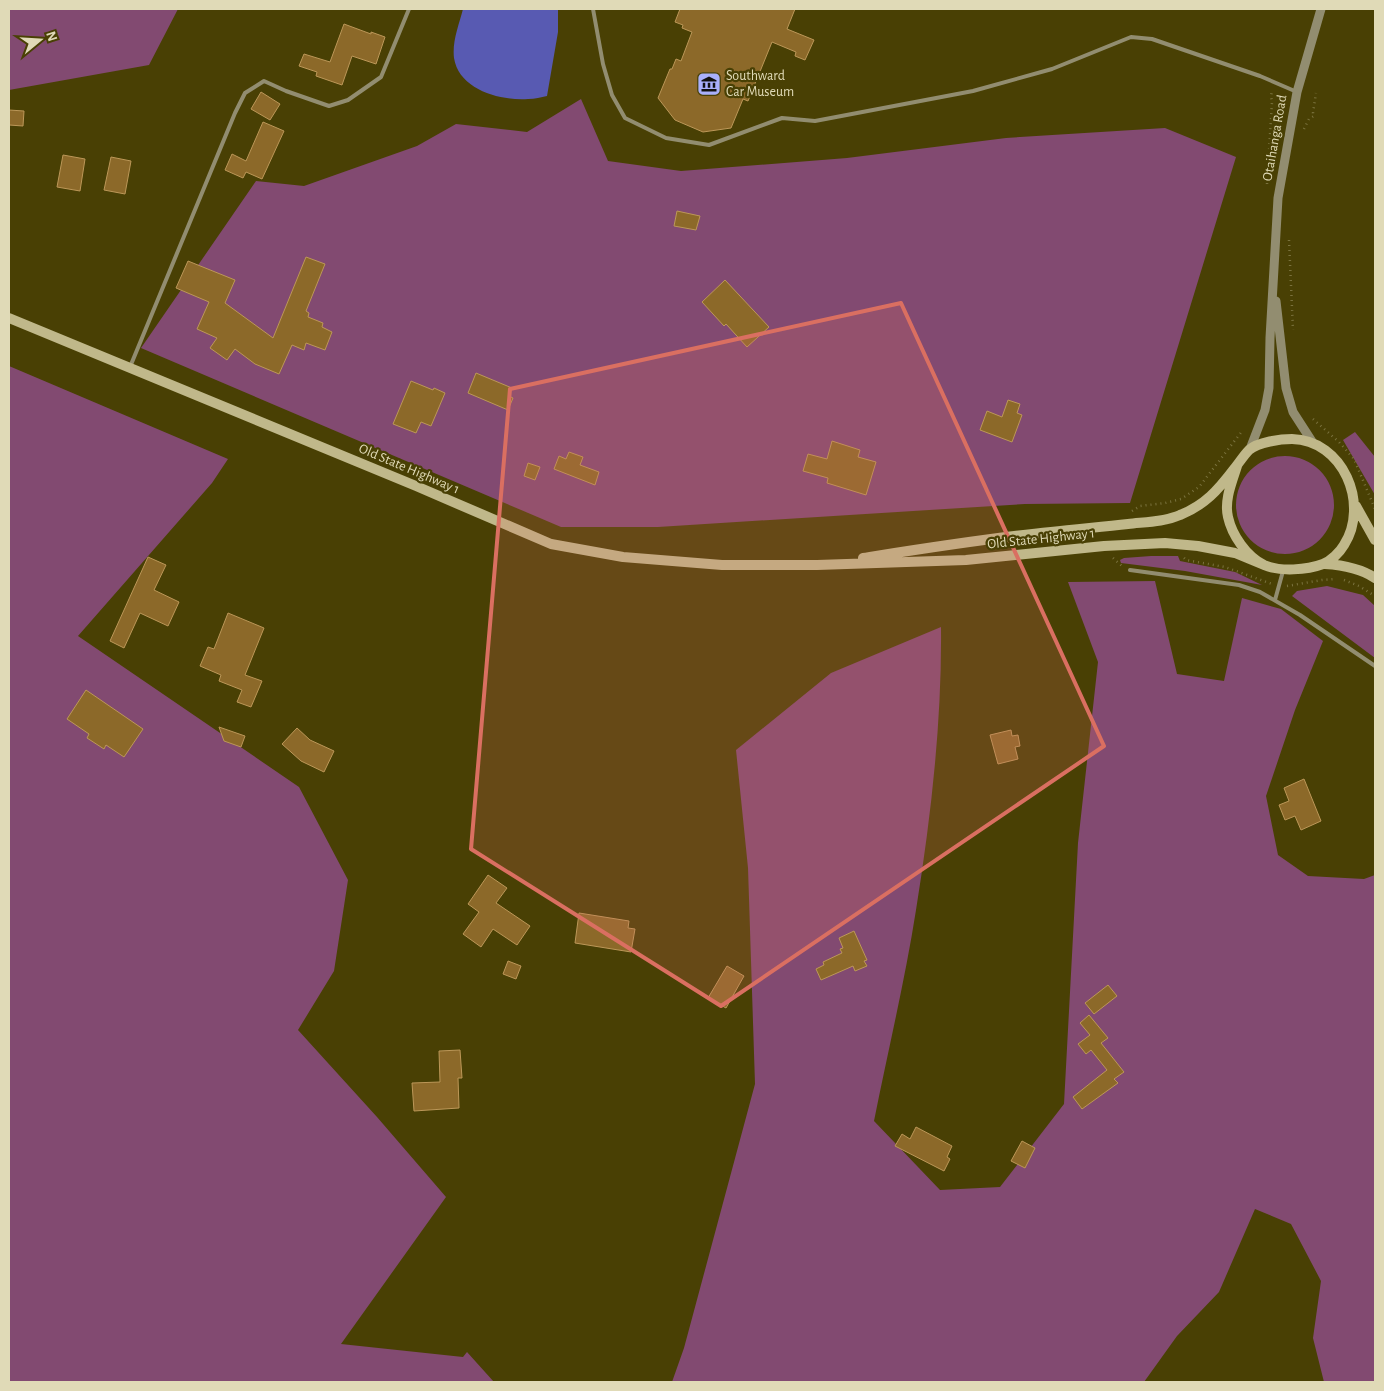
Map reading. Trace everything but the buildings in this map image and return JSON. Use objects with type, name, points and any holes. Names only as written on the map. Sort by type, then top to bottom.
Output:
[{"type":"main road","name":"Old State Highway 1","points":[[9,318],[551,544],[623,557],[712,564],[817,565],[966,560],[1104,546],[1165,543],[1198,546],[1235,553],[1264,564]]},
{"type":"main road","points":[[1325,564],[1344,545],[1354,526],[1355,505],[1351,487],[1343,470],[1330,453],[1313,443],[1293,439],[1270,441],[1250,449],[1237,466],[1228,494],[1228,516],[1236,536],[1249,554],[1264,564],[1284,569],[1325,564],[1344,565],[1367,573],[1375,578]]},
{"type":"main road","name":"Old State Highway 1","points":[[817,565],[995,537],[1148,522],[1179,516],[1202,504],[1221,487],[1237,466]]},
{"type":"main road","points":[[1355,505],[1375,540]]},
{"type":"street","name":"Otaihanga Road","points":[[1250,449],[1265,410],[1269,388],[1278,198],[1297,92],[1321,9]]},
{"type":"street","name":"Otaihanga Road","points":[[1273,275],[1286,388],[1293,412],[1313,443]]},
{"type":"lane","points":[[130,368],[235,113],[245,93],[264,81],[286,92],[329,106],[348,100],[381,77],[409,9]]},
{"type":"lane","points":[[593,9],[603,64],[612,94],[625,118],[666,138],[709,145],[782,118],[815,121],[973,91],[1052,69],[1131,37],[1152,39],[1260,76],[1297,92]]},
{"type":"lane","points":[[1275,600],[1284,569]]},
{"type":"lane","points":[[1130,570],[1239,585],[1260,592],[1320,628],[1375,666]]},
{"type":"path","points":[[1303,131],[1306,124],[1314,116],[1316,92]]},
{"type":"path","points":[[1267,186],[1271,93]]},
{"type":"path","points":[[1289,234],[1293,333]]},
{"type":"path","points":[[1311,416],[1354,459],[1375,509]]},
{"type":"path","points":[[1133,510],[1140,506],[1165,503],[1181,498],[1199,487],[1244,429]]},
{"type":"path","points":[[1184,555],[1186,560],[1225,567],[1267,583]]},
{"type":"path","points":[[1290,586],[1334,579],[1355,584],[1375,596]]},
{"type":"highlighted area","points":[[901,303],[1104,746],[721,1006],[471,849],[510,389]]},
{"type":"shaded area","points":[[9,9],[178,9],[149,65],[9,90]]},
{"type":"shaded area","points":[[463,9],[558,9],[558,32],[547,96],[531,99],[506,98],[472,86],[464,78],[454,58],[456,33]]},
{"type":"shaded area","points":[[581,99],[608,161],[681,171],[847,158],[1006,138],[1165,128],[1236,157],[1130,503],[1025,504],[658,527],[561,527],[141,348],[256,181],[304,186],[417,146],[456,124],[527,132]]},
{"type":"shaded area","points":[[9,366],[228,459],[212,483],[78,636],[299,787],[348,880],[334,971],[298,1030],[446,1197],[341,1344],[463,1357],[467,1352],[494,1382],[9,1382]]},
{"type":"shaded area","points":[[1355,432],[1375,457],[1375,495],[1343,440]]},
{"type":"shaded area","points":[[1285,456],[1304,460],[1320,470],[1330,486],[1334,505],[1330,524],[1320,540],[1304,550],[1285,554],[1266,550],[1250,540],[1240,524],[1236,505],[1240,486],[1250,470],[1266,460]]},
{"type":"shaded area","points":[[1151,556],[1178,556],[1180,561],[1235,572],[1262,585],[1185,571],[1121,563],[1120,560]]},
{"type":"shaded area","points":[[1155,581],[1177,674],[1224,681],[1242,598],[1281,609],[1323,641],[1295,710],[1266,796],[1278,855],[1308,876],[1364,879],[1375,875],[1375,1382],[1324,1382],[1313,1338],[1321,1281],[1291,1224],[1255,1209],[1219,1292],[1177,1336],[1144,1382],[672,1382],[684,1348],[755,1084],[748,868],[736,750],[831,673],[941,627],[940,698],[926,840],[907,963],[874,1121],[940,1190],[1000,1187],[1064,1104],[1078,843],[1098,662],[1068,582]]},
{"type":"shaded area","points":[[1327,586],[1363,595],[1375,606],[1375,658],[1292,596],[1297,591]]},
{"type":"place","name":"Southward Car Museum","points":[[709,84]]}]
